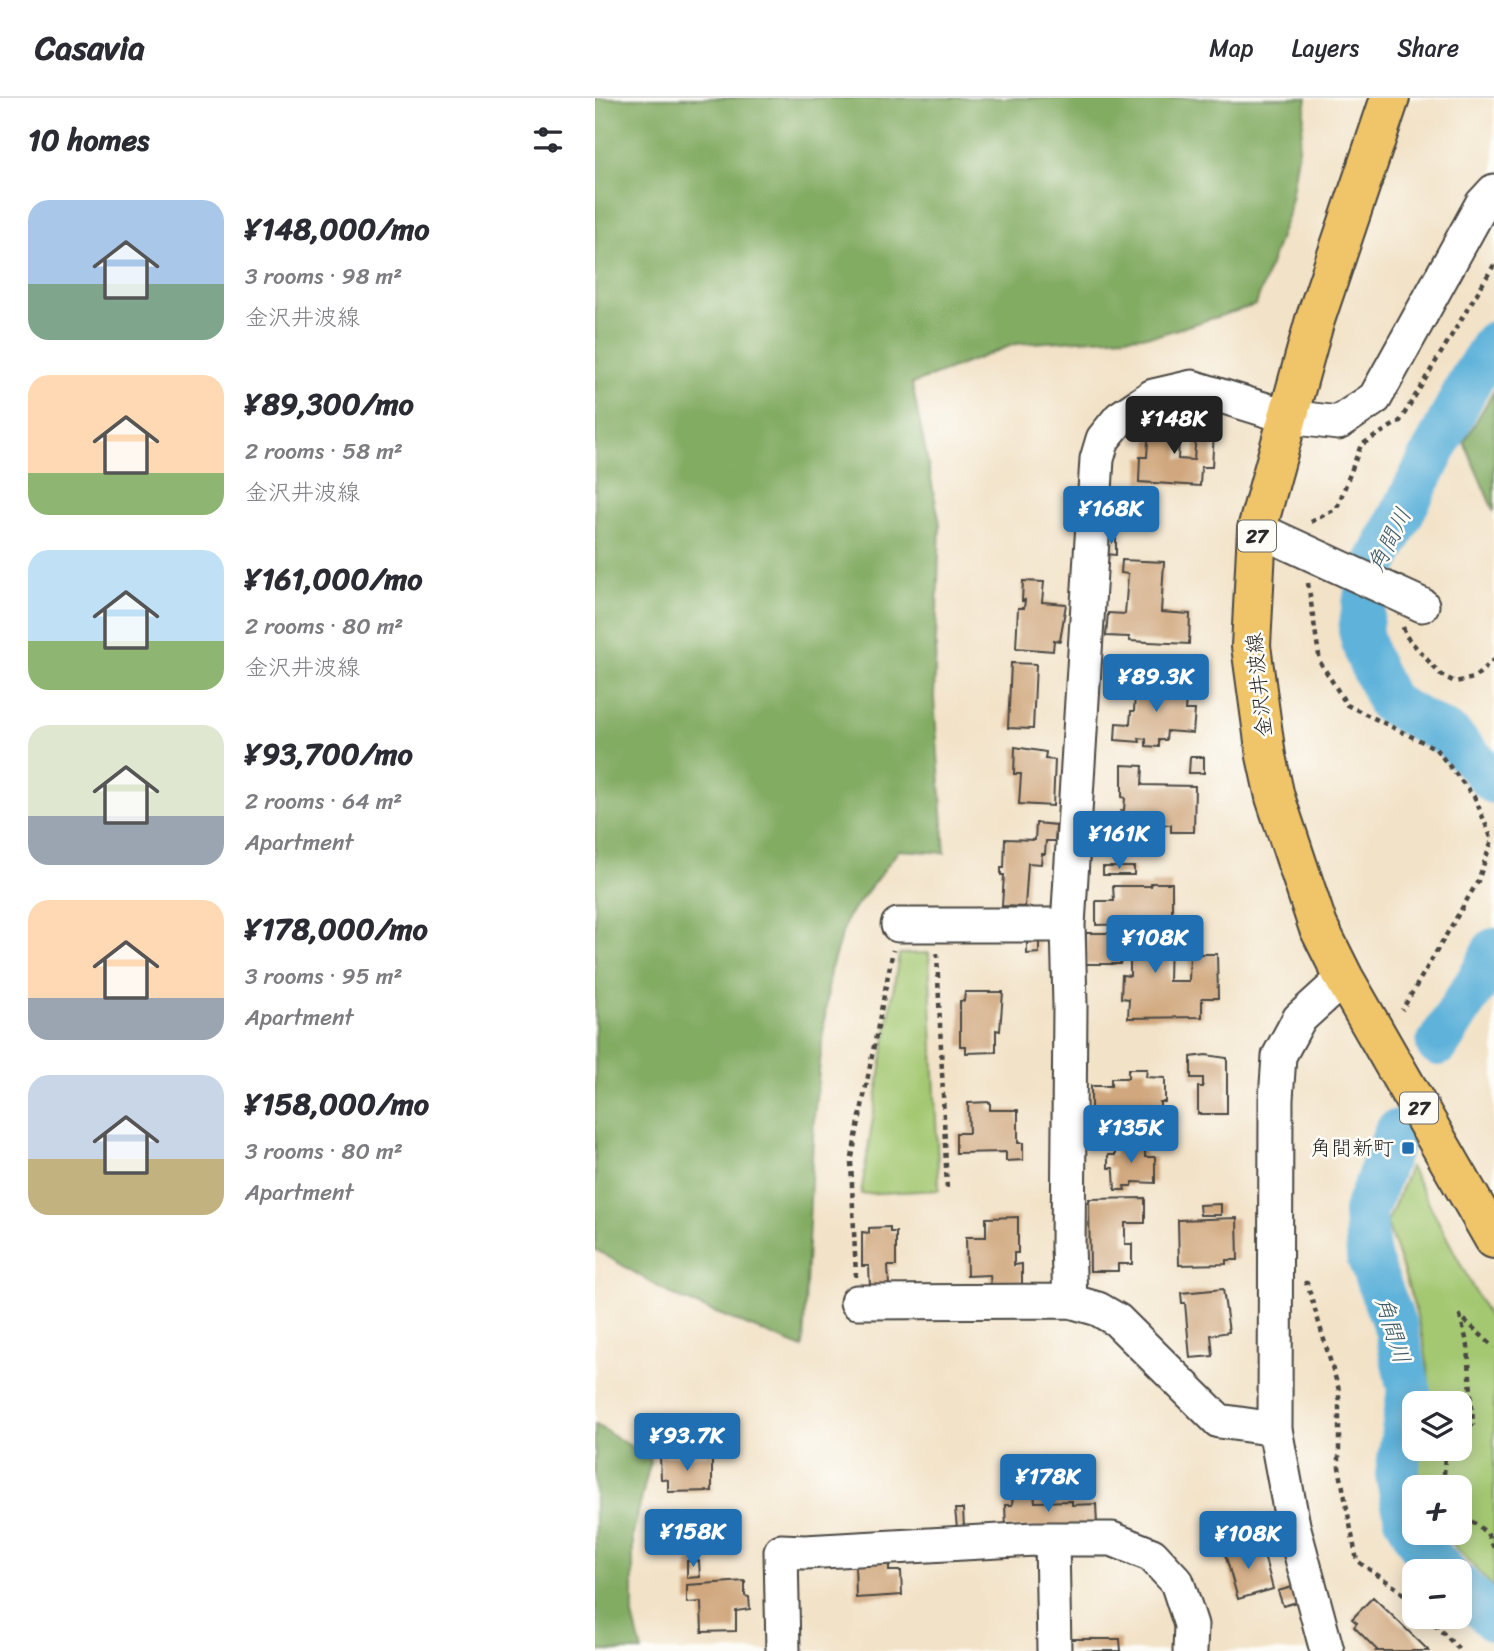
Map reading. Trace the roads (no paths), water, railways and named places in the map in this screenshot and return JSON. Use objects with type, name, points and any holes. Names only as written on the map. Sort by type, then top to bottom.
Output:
[{"type":"main road","name":"金沢井波線","points":[[1389,98],[1314,323],[1257,529],[1251,646],[1266,756],[1275,797],[1318,926],[1344,978],[1494,1239]]},
{"type":"street","points":[[1070,1301],[1067,1246],[1070,1019],[1068,925],[1097,459],[1103,439],[1120,418],[1153,396],[1192,387],[1289,417],[1338,423],[1375,398],[1482,204],[1494,191]]},
{"type":"street","points":[[1257,529],[1322,570],[1415,602]]},
{"type":"street","points":[[898,925],[1068,925]]},
{"type":"street","points":[[1327,1651],[1293,1525],[1275,1429],[1276,1099],[1279,1056],[1299,1019],[1344,978]]},
{"type":"street","points":[[857,1302],[1070,1301],[1098,1309],[1117,1320],[1219,1420],[1275,1429]]},
{"type":"street","points":[[1052,1539],[1054,1651]]},
{"type":"street","points":[[783,1651],[781,1551],[1052,1539],[1112,1539],[1151,1555],[1177,1582],[1191,1625],[1190,1651]]},
{"type":"waterway","name":"角間川","points":[[1494,343],[1471,379],[1368,580],[1360,630],[1367,656],[1389,703],[1452,737],[1494,782]]},
{"type":"waterway","name":"角間川","points":[[1438,1044],[1484,971],[1494,950]]},
{"type":"waterway","name":"角間川","points":[[1396,1132],[1365,1212],[1368,1256],[1396,1329],[1409,1390],[1397,1474],[1402,1498]]},
{"type":"waterway","name":"角間川","points":[[1421,1545],[1432,1559]]},
{"type":"waterway","name":"角間川","points":[[1472,1599],[1494,1620]]},
{"type":"place","name":"角間新町","points":[[1408,1148]]}]
